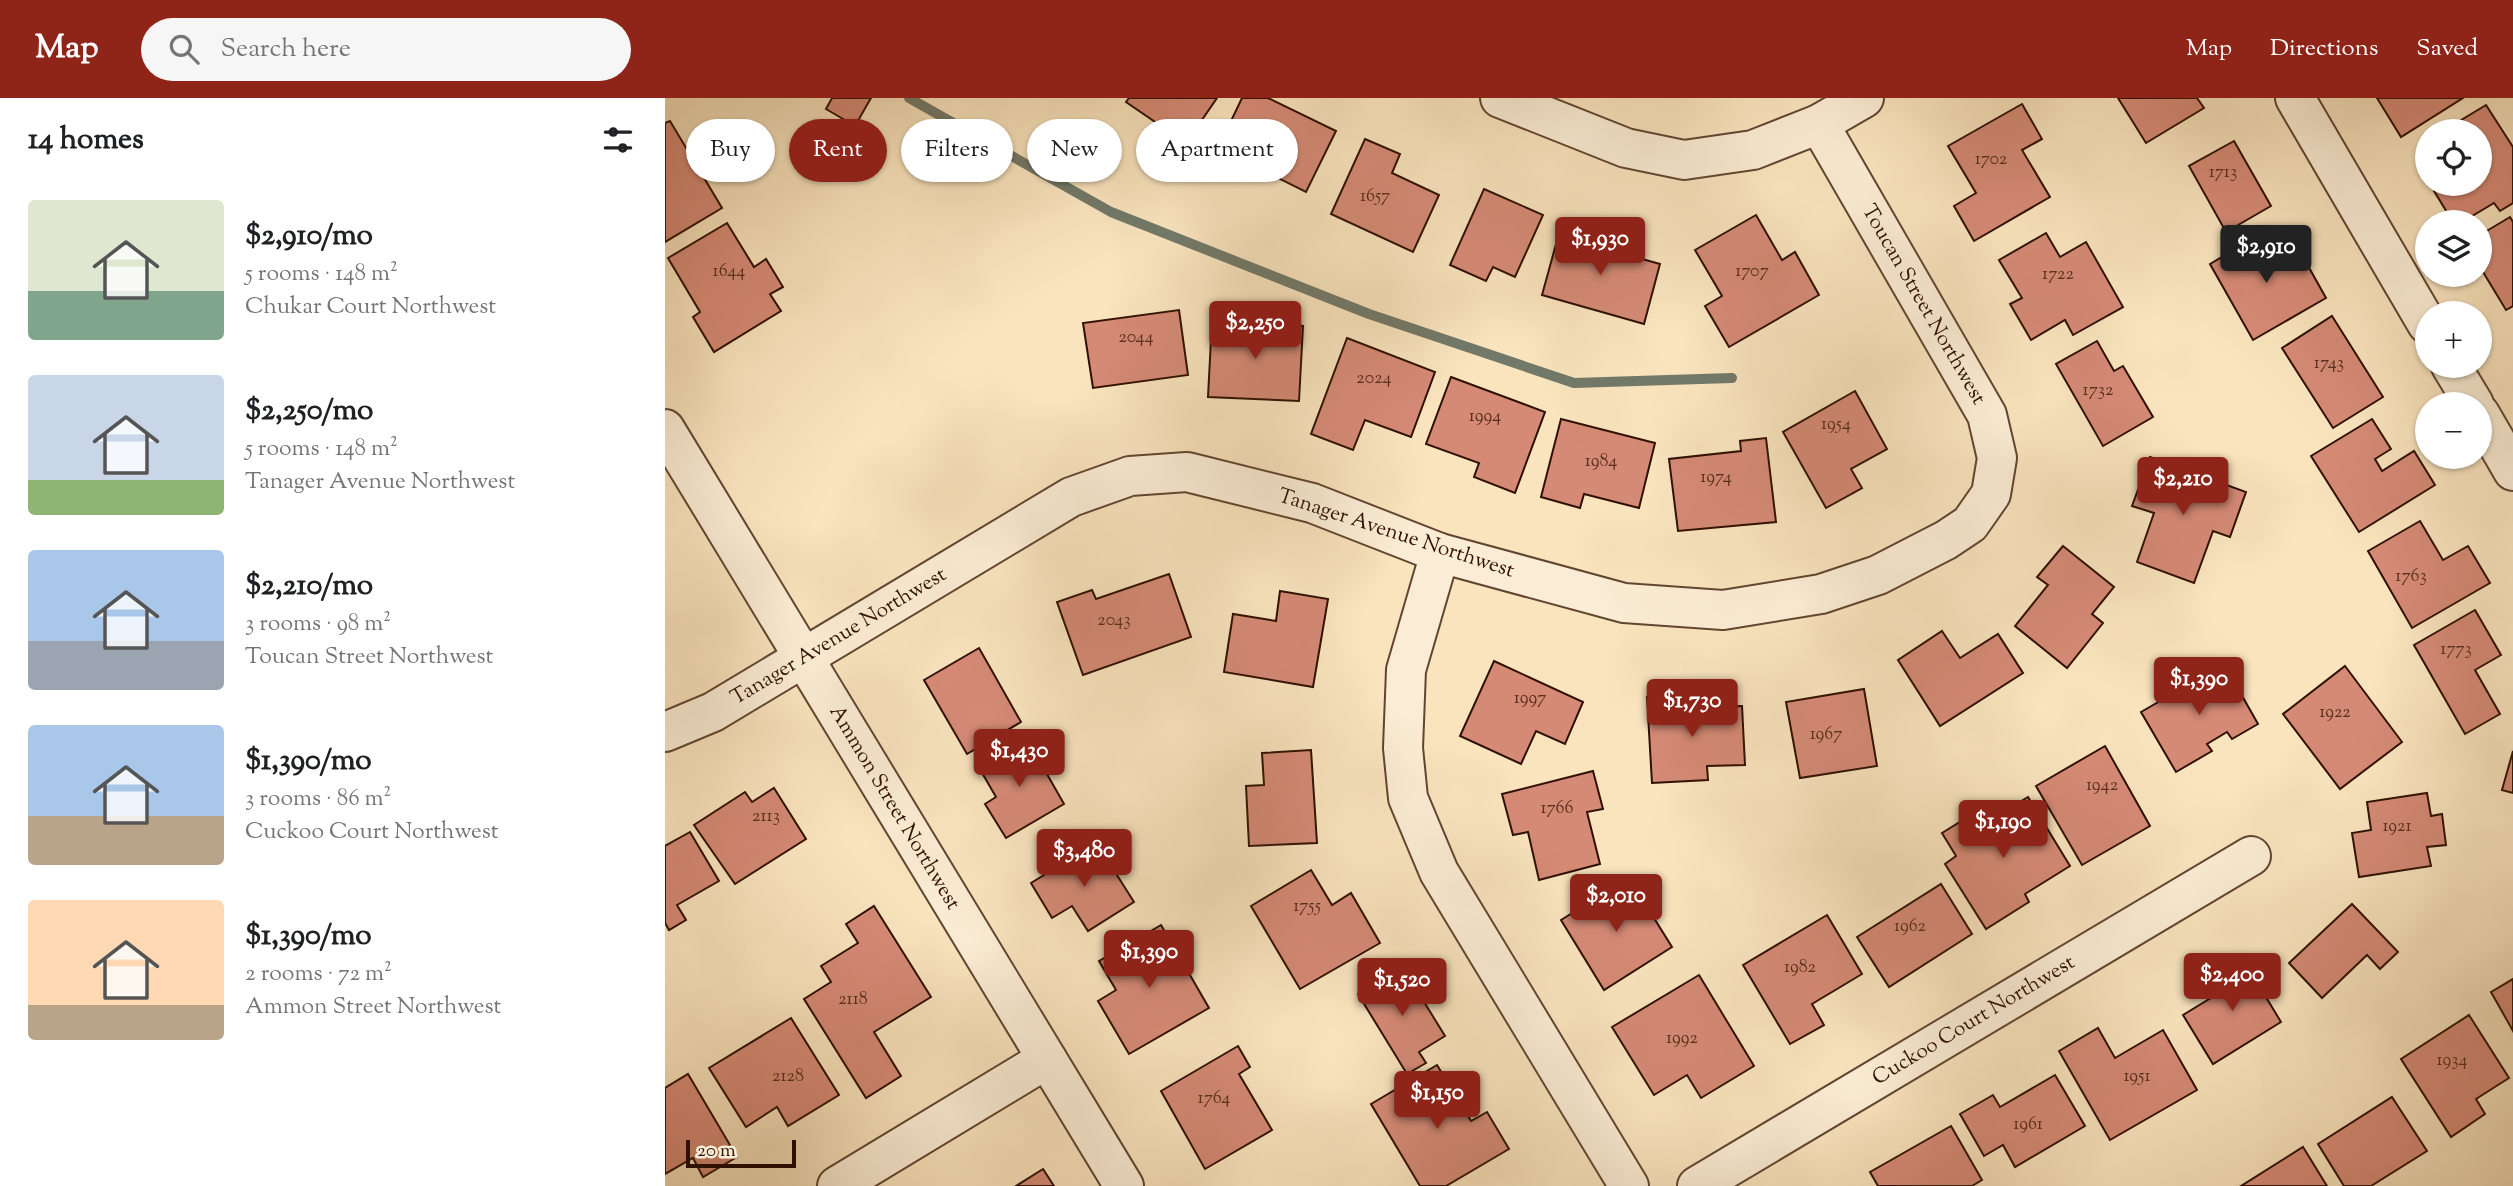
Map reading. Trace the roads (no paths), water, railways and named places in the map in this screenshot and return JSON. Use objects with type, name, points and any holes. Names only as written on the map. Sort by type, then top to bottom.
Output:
[{"type":"street","points":[[1500,98],[1626,148],[1684,160],[1753,150],[1819,124],[1864,98]]},
{"type":"street","points":[[2295,98],[2415,303]]},
{"type":"street","name":"Toucan Street Northwest","points":[[1819,124],[1987,415],[1997,458],[1991,494]]},
{"type":"street","name":"Ammon Street Northwest","points":[[665,429],[1123,1186]]},
{"type":"street","points":[[2492,435],[2513,471]]},
{"type":"street","name":"Tanager Avenue Northwest","points":[[665,732],[713,712],[1071,497],[1131,476],[1187,472],[1312,503],[1440,553],[1624,603],[1723,610],[1821,594],[1878,575],[1946,540],[1970,524],[1991,494]]},
{"type":"street","points":[[1440,553],[1406,670],[1403,748],[1408,798],[1439,872],[1629,1186]]},
{"type":"street","name":"Cuckoo Court Northwest","points":[[1697,1186],[2251,856]]},
{"type":"street","points":[[837,1186],[1047,1059]]},
{"type":"waterway","points":[[909,98],[1111,212],[1369,314],[1574,383],[1732,378]]}]
